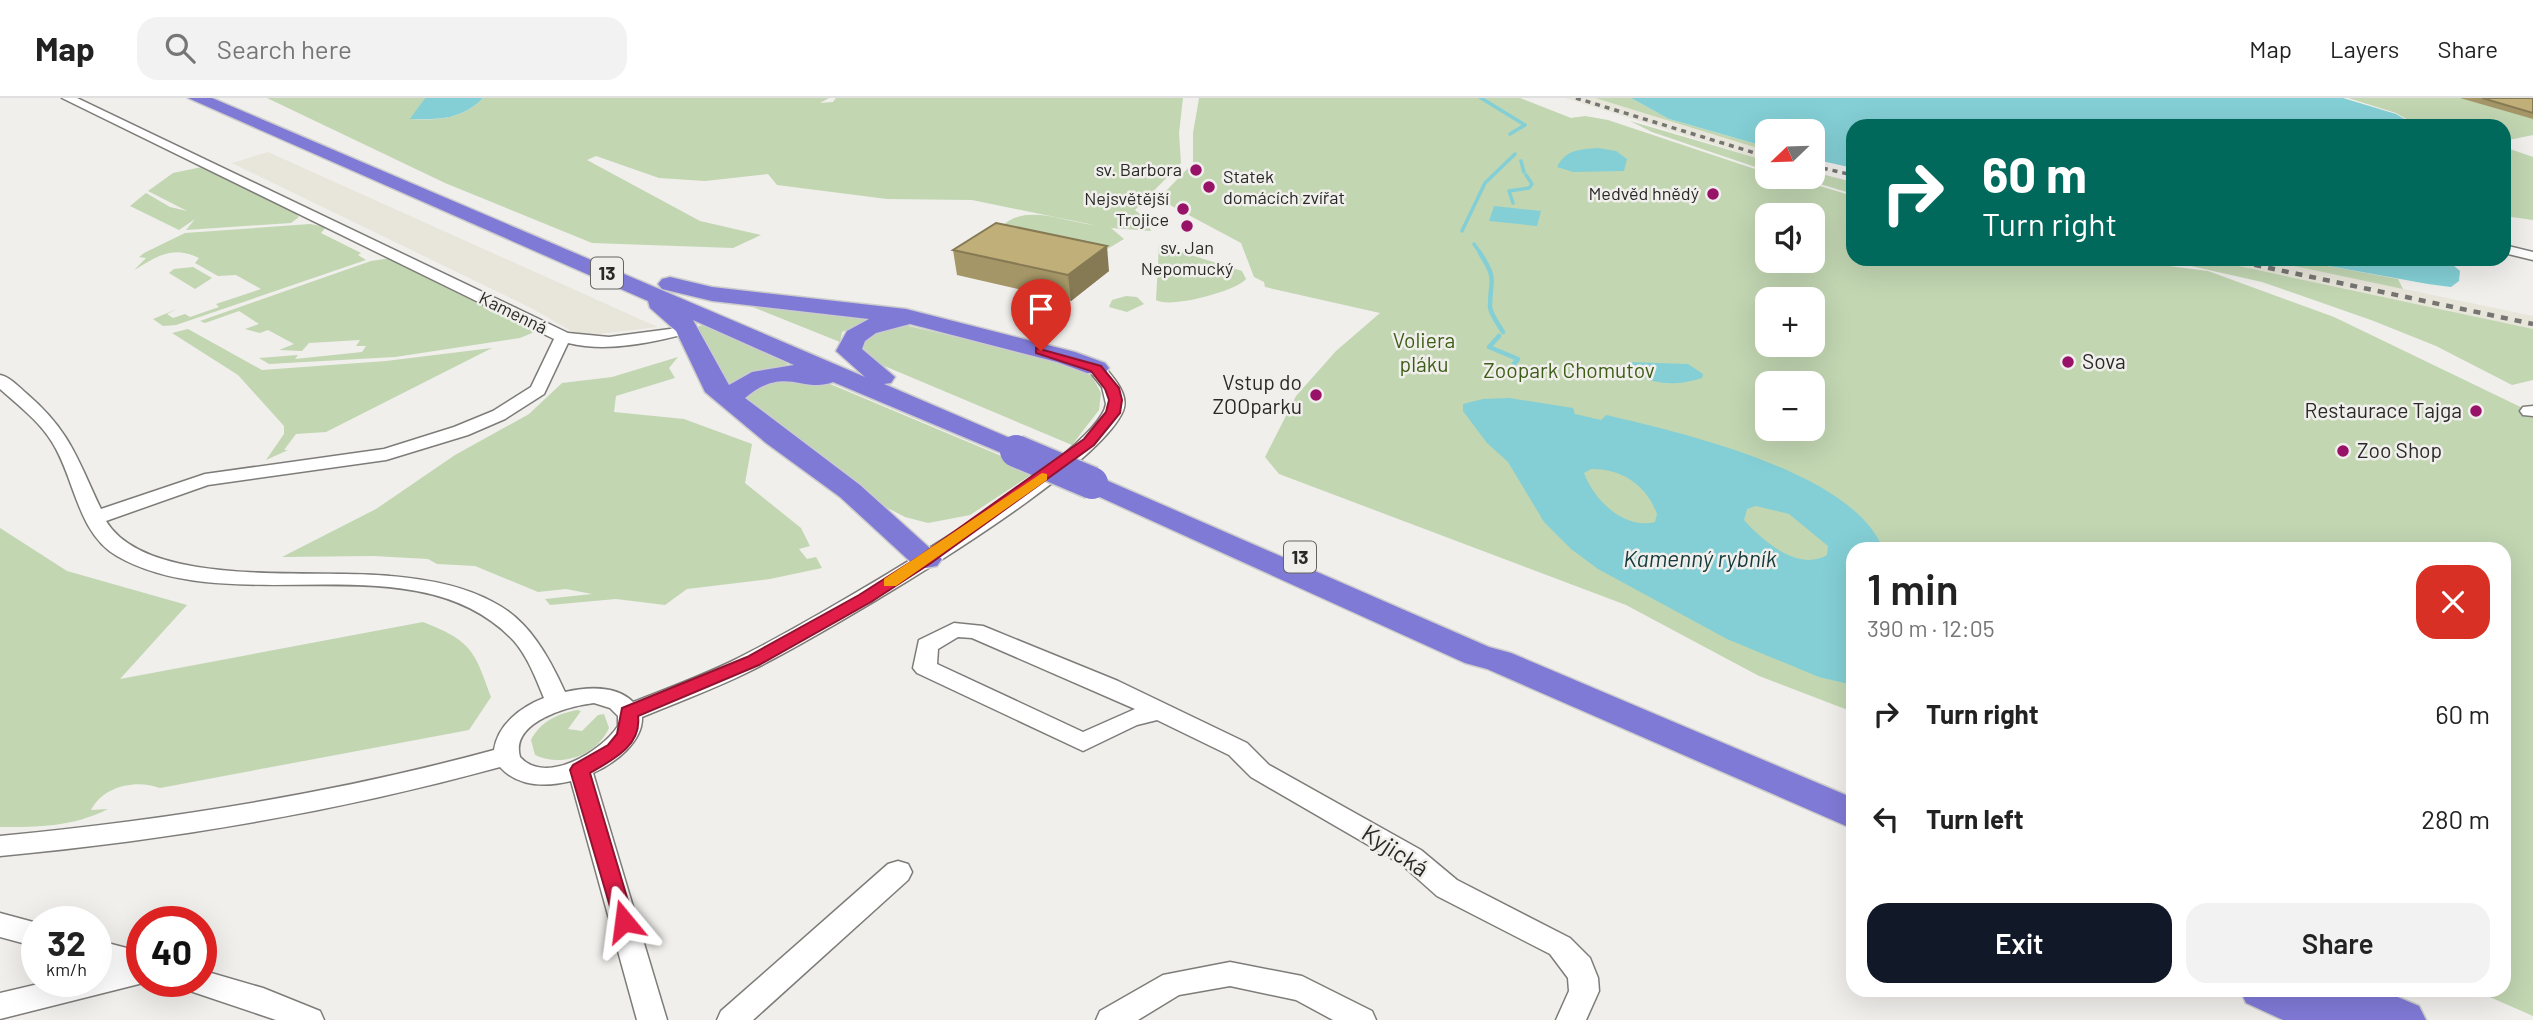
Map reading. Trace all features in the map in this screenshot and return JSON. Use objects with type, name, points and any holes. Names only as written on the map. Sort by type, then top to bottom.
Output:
[{"type":"highway","name":"13","points":[[197,98],[1846,789]]},
{"type":"highway","name":"13","points":[[222,98],[638,281]]},
{"type":"highway","points":[[638,281],[712,294],[877,312],[1066,357],[1096,368]]},
{"type":"highway","points":[[638,281],[675,314],[687,329],[714,386],[850,491],[926,559]]},
{"type":"highway","points":[[888,387],[849,351],[856,334],[890,322],[940,326]]},
{"type":"highway","points":[[729,399],[744,383],[767,374],[804,372],[888,387]]},
{"type":"highway","name":"13","points":[[1098,477],[1477,655],[1499,661],[1846,811]]},
{"type":"highway","points":[[2278,997],[2329,1020]]},
{"type":"highway","points":[[2349,997],[2403,1020]]},
{"type":"street","name":"Kamenná","points":[[68,98],[563,337],[538,390],[499,415],[461,431],[386,454],[205,480],[95,518]]},
{"type":"street","points":[[2511,251],[2533,256]]},
{"type":"street","points":[[563,337],[579,342],[597,342],[687,329]]},
{"type":"street","points":[[629,713],[753,661],[865,598],[926,559],[1089,442],[1113,413],[1116,400],[1112,388],[1096,368]]},
{"type":"street","points":[[0,380],[51,428],[64,445],[95,518],[109,540],[125,552],[154,564],[191,572],[393,583],[433,589],[467,599],[496,614],[521,635],[558,701]]},
{"type":"street","name":"Kyjická","points":[[1159,711],[1129,719],[1083,742],[925,668],[927,645],[954,630],[975,631],[1159,711],[1238,749],[1261,771],[1411,857],[1447,888],[1560,946],[1580,967],[1583,978],[1584,991],[1571,1020]]},
{"type":"street","points":[[577,696],[603,696],[622,704],[629,713],[630,724],[625,737],[614,750],[580,770],[540,777],[524,774],[512,766],[506,756],[506,744],[519,725],[540,709],[558,701],[577,696]]},
{"type":"street","points":[[0,846],[192,826],[425,780],[506,756]]},
{"type":"street","points":[[580,770],[652,1020]]},
{"type":"street","points":[[732,1020],[898,872]]},
{"type":"street","points":[[0,925],[21,931]]},
{"type":"street","points":[[1111,1020],[1173,984],[1230,974],[1302,989],[1361,1020]]},
{"type":"street","points":[[0,1006],[126,975]]},
{"type":"street","points":[[217,987],[263,1001],[309,1020]]},
{"type":"shaded area","points":[[1565,98],[1595,98],[1755,147],[1755,157]]},
{"type":"shaded area","points":[[268,152],[658,327],[580,336],[531,308],[232,163]]},
{"type":"shaded area","points":[[2239,266],[2294,266],[2533,316],[2533,329]]},
{"type":"green space","points":[[267,98],[425,98],[411,119],[441,119],[468,110],[483,98],[829,98],[820,103],[833,102],[836,98],[1183,98],[1179,133],[1181,163],[1135,210],[1146,219],[1151,231],[1111,228],[1124,239],[1104,251],[1000,228],[1010,220],[1032,215],[1094,225],[972,200],[887,199],[777,185],[768,174],[705,181],[659,178],[596,156],[587,160],[700,221],[761,235],[733,248],[592,243],[445,183]]},
{"type":"green space","name":"Zoopark Chomutov","points":[[1199,98],[1520,98],[1571,118],[1585,116],[1608,120],[1755,169],[1755,189],[1825,188],[1846,194],[1846,266],[2168,266],[2208,271],[2334,317],[2533,413],[2533,1016],[2490,997],[2511,997],[2511,542],[1846,542],[1846,709],[1759,676],[1626,605],[1279,474],[1265,457],[1296,396],[1336,351],[1380,313],[1265,287],[1264,282],[1254,277],[1241,243],[1168,204],[1165,192],[1193,163],[1193,133]]},
{"type":"green space","points":[[1595,98],[1631,98],[1669,119],[1755,144],[1755,147]]},
{"type":"green space","points":[[2348,98],[2492,98],[2533,111],[2533,135],[2511,140],[2511,119],[2406,119],[2396,113]]},
{"type":"green space","points":[[1630,121],[1755,157],[1755,167],[1652,132]]},
{"type":"green space","points":[[2511,149],[2533,157],[2533,220],[2511,217]]},
{"type":"green space","points":[[202,167],[294,211],[299,217],[291,223],[186,230],[195,219],[179,230],[130,206],[146,193],[170,207],[187,211],[148,191],[173,173]]},
{"type":"green space","points":[[1825,175],[1846,180],[1846,192],[1825,186]]},
{"type":"green space","points":[[310,224],[326,227],[321,233],[361,253],[358,255],[366,260],[176,325],[163,326],[153,319],[177,309],[167,314],[173,318],[185,314],[190,317],[219,307],[216,304],[261,289],[236,275],[218,276],[195,263],[199,258],[180,252],[164,254],[134,270],[146,258],[139,257],[144,253],[185,233]]},
{"type":"green space","points":[[1159,245],[1242,271],[1246,279],[1230,289],[1202,297],[1174,302],[1156,300]]},
{"type":"green space","points":[[391,258],[533,330],[532,333],[520,338],[395,357],[269,364],[259,358],[298,355],[295,359],[362,352],[366,346],[356,346],[360,340],[309,343],[302,351],[279,350],[294,344],[268,330],[260,333],[245,329],[259,324],[239,311],[205,323],[200,321],[371,261]]},
{"type":"green space","points":[[2191,266],[2239,266],[2533,329],[2533,380],[2512,385],[2436,346],[2262,282]]},
{"type":"green space","points":[[2294,266],[2328,266],[2398,279],[2403,289]]},
{"type":"green space","points":[[193,267],[212,278],[195,289],[169,273],[174,269]]},
{"type":"green space","points":[[1126,296],[1137,297],[1144,304],[1127,312],[1109,307],[1112,300]]},
{"type":"green space","points":[[745,304],[872,319],[842,332],[840,342]]},
{"type":"green space","points":[[900,324],[1059,361],[1092,376],[1101,393],[1099,410],[1072,445],[882,365],[862,352],[862,337]]},
{"type":"green space","points":[[702,325],[787,365],[728,385],[697,327]]},
{"type":"green space","points":[[188,329],[262,370],[386,361],[492,348],[326,432],[296,434],[284,450],[288,450],[266,460],[284,434],[284,426],[238,375],[172,333]]},
{"type":"green space","points":[[678,357],[669,368],[675,378],[616,396],[614,412],[684,419],[752,444],[745,483],[801,528],[810,546],[799,549],[807,559],[816,557],[822,568],[770,579],[687,589],[665,605],[616,599],[550,605],[545,599],[592,594],[566,589],[538,592],[475,566],[437,564],[428,559],[373,556],[282,557],[376,509],[455,455],[529,414],[562,383],[612,377]]},
{"type":"green space","points":[[769,379],[823,381],[1037,471],[970,515],[928,523],[905,517],[876,502],[745,400],[746,395]]},
{"type":"green space","points":[[0,528],[67,571],[187,605],[120,679],[423,622],[451,635],[469,649],[475,657],[491,697],[469,730],[160,788],[141,784],[121,787],[103,795],[96,802],[91,810],[108,809],[95,815],[69,823],[0,827]]},
{"type":"green space","points":[[581,711],[568,729],[582,731],[598,715],[604,714],[609,728],[596,745],[587,752],[567,759],[545,759],[535,755],[531,740],[539,728],[556,717]]},
{"type":"water","points":[[425,98],[483,98],[467,110],[450,117],[410,119]]},
{"type":"water","points":[[1631,98],[2343,98],[2404,119],[1846,119],[1846,166],[1825,162],[1825,119],[1755,119],[1755,144],[1669,119]]},
{"type":"water","points":[[1598,148],[1616,151],[1627,159],[1624,171],[1573,172],[1557,167],[1569,154]]},
{"type":"water","points":[[1494,206],[1541,211],[1537,226],[1489,221]]},
{"type":"water","points":[[2329,266],[2454,266],[2460,271],[2459,281],[2451,287]]},
{"type":"water","points":[[1627,362],[1688,364],[1703,374],[1702,378],[1690,381],[1663,383],[1624,371]]},
{"type":"water","name":"Kamenný rybník","points":[[1509,398],[1573,408],[1575,414],[1601,420],[1606,415],[1676,432],[1761,460],[1802,477],[1838,498],[1866,522],[1879,542],[1846,542],[1846,683],[1819,677],[1727,639],[1598,569],[1571,549],[1544,522],[1508,462],[1487,443],[1463,411],[1463,404],[1483,399]],"holes":[[[1591,469],[1623,475],[1640,487],[1653,504],[1657,514],[1655,522],[1632,522],[1612,511],[1595,493],[1584,473]],[[1756,506],[1789,514],[1828,546],[1827,555],[1804,560],[1793,557],[1771,545],[1744,520],[1747,509]]]},
{"type":"building","points":[[2482,98],[2533,98],[2533,113]]},
{"type":"building","points":[[996,223],[1107,246],[1068,275],[953,250]]},
{"type":"waterway","points":[[1481,98],[1525,125],[1510,134]]},
{"type":"waterway","points":[[1462,231],[1485,183],[1515,154]]},
{"type":"waterway","points":[[1521,161],[1524,172]]},
{"type":"waterway","points":[[1513,203],[1509,191],[1529,188],[1532,184],[1526,175]]},
{"type":"waterway","points":[[1474,244],[1481,254]]},
{"type":"waterway","points":[[1480,253],[1492,280],[1490,307],[1503,332]]},
{"type":"waterway","points":[[1499,336],[1489,347],[1518,359],[1509,370]]},
{"type":"railway","points":[[1576,98],[1755,153]]},
{"type":"railway","points":[[1825,169],[1846,173]]},
{"type":"railway","points":[[2260,266],[2533,324]]},
{"type":"slow traffic","points":[[890,582],[1042,477]]},
{"type":"place","name":"sv. Barbora","points":[[1196,170]]},
{"type":"place","name":"Statek domácích zvířat","points":[[1209,187]]},
{"type":"place","name":"Medvěd hnědý","points":[[1713,194]]},
{"type":"place","name":"Nejsvětější Trojice","points":[[1183,209]]},
{"type":"place","name":"sv. Jan Nepomucký","points":[[1187,226]]},
{"type":"place","name":"Sova","points":[[2068,362]]},
{"type":"place","name":"Vstup do ZOOparku","points":[[1316,395]]},
{"type":"place","name":"Restaurace Tajga","points":[[2476,411]]},
{"type":"place","name":"Zoo Shop","points":[[2343,451]]},
{"type":"route","points":[[624,921],[580,770],[614,750],[625,737],[630,724],[629,713],[753,661],[865,598],[926,559],[1089,442],[1113,413],[1116,400],[1112,388],[1096,368],[1041,351]]},
{"type":"park label","name":"Voliera pláku","points":[[1424,353]]}]
